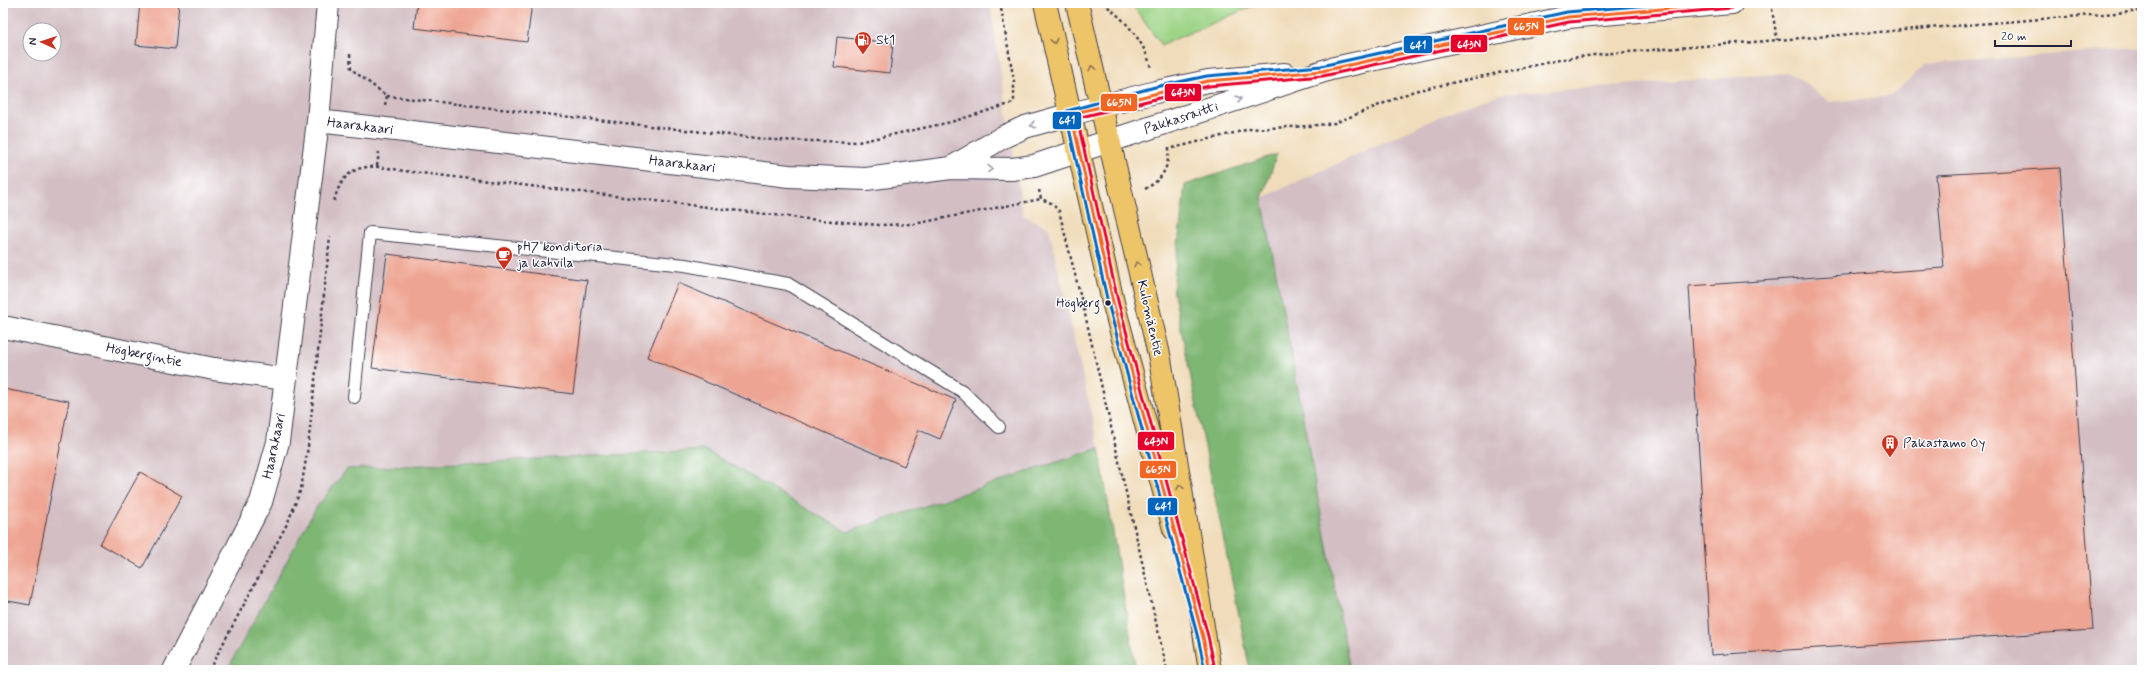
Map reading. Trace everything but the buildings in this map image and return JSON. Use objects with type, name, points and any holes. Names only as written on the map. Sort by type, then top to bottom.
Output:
[{"type":"main road","name":"Kulomäentie","points":[[1045,3],[1113,302],[1203,637],[1210,670]]},
{"type":"main road","name":"Kulomäentie","points":[[1077,3],[1160,359],[1203,637]]},
{"type":"street","points":[[318,121],[328,3]]},
{"type":"street","name":"Pakkasraitti","points":[[1079,151],[1322,70],[1568,17],[1732,3]]},
{"type":"street","name":"Pakkasraitti","points":[[1071,114],[1156,92],[1208,81],[1322,70]]},
{"type":"street","name":"Haarakaari","points":[[951,168],[1003,138],[1025,128],[1071,114]]},
{"type":"street","name":"Haarakaari","points":[[174,670],[261,502],[278,442],[318,121],[789,176],[866,179],[951,168],[1012,169],[1034,166],[1079,151]]},
{"type":"street","name":"Högbergintie","points":[[3,327],[214,369],[285,378]]},
{"type":"lane","points":[[354,397],[370,233],[685,265],[788,284],[962,391],[999,427]]},
{"type":"path","points":[[1000,3],[1014,81],[1013,103],[1025,128]]},
{"type":"path","points":[[1102,3],[1114,12],[1137,36],[1148,58],[1156,92]]},
{"type":"path","points":[[1771,3],[1777,40]]},
{"type":"path","points":[[1163,124],[1169,149],[1250,129],[1335,123],[1414,91],[1564,59],[1602,54],[2142,11]]},
{"type":"path","points":[[349,47],[351,69],[387,96],[772,140],[858,142],[951,122],[1013,103]]},
{"type":"path","points":[[334,202],[338,187],[344,178],[356,169],[377,166],[404,171],[808,219],[879,225],[914,224],[1041,199],[1051,203],[1059,212],[1084,310],[1166,670]]},
{"type":"path","points":[[1034,166],[1041,199]]},
{"type":"path","points":[[209,670],[288,522],[301,489],[308,447],[330,233]]},
{"type":"shaded area","points":[[3,3],[990,3],[1023,215],[1049,228],[1099,448],[847,532],[705,450],[316,508],[227,670],[3,670]]},
{"type":"shaded area","points":[[2142,48],[2142,670],[1350,670],[1262,198],[1463,106],[1501,94],[1790,73],[1830,102],[1891,96],[1926,64]]},
{"type":"green space","points":[[1131,3],[1260,3],[1161,45]]},
{"type":"green space","points":[[1277,154],[1262,198],[1350,670],[1250,670],[1173,289],[1185,185]]},
{"type":"green space","points":[[1099,448],[1136,670],[227,670],[316,508],[347,469],[705,450],[847,532]]},
{"type":"transit line","name":"641","points":[[1205,670],[1198,638],[1108,303],[1066,115],[1067,111],[1155,87],[1207,76],[1321,66],[1567,12],[1673,3]]},
{"type":"transit line","name":"665N","points":[[1210,670],[1203,637],[1113,302],[1071,114],[1208,81],[1322,71],[1568,17],[1732,3]]},
{"type":"transit line","name":"643N","points":[[1215,669],[1208,636],[1118,301],[1077,118],[1209,86],[1323,76],[1569,22],[1732,8]]},
{"type":"place","name":"St1","points":[[863,55]]},
{"type":"place","name":"pH7 konditoria ja kahvila","points":[[504,270]]},
{"type":"place","name":"Högberg","points":[[1108,303]]},
{"type":"place","name":"Pakastamo Oy","points":[[1890,458]]}]
